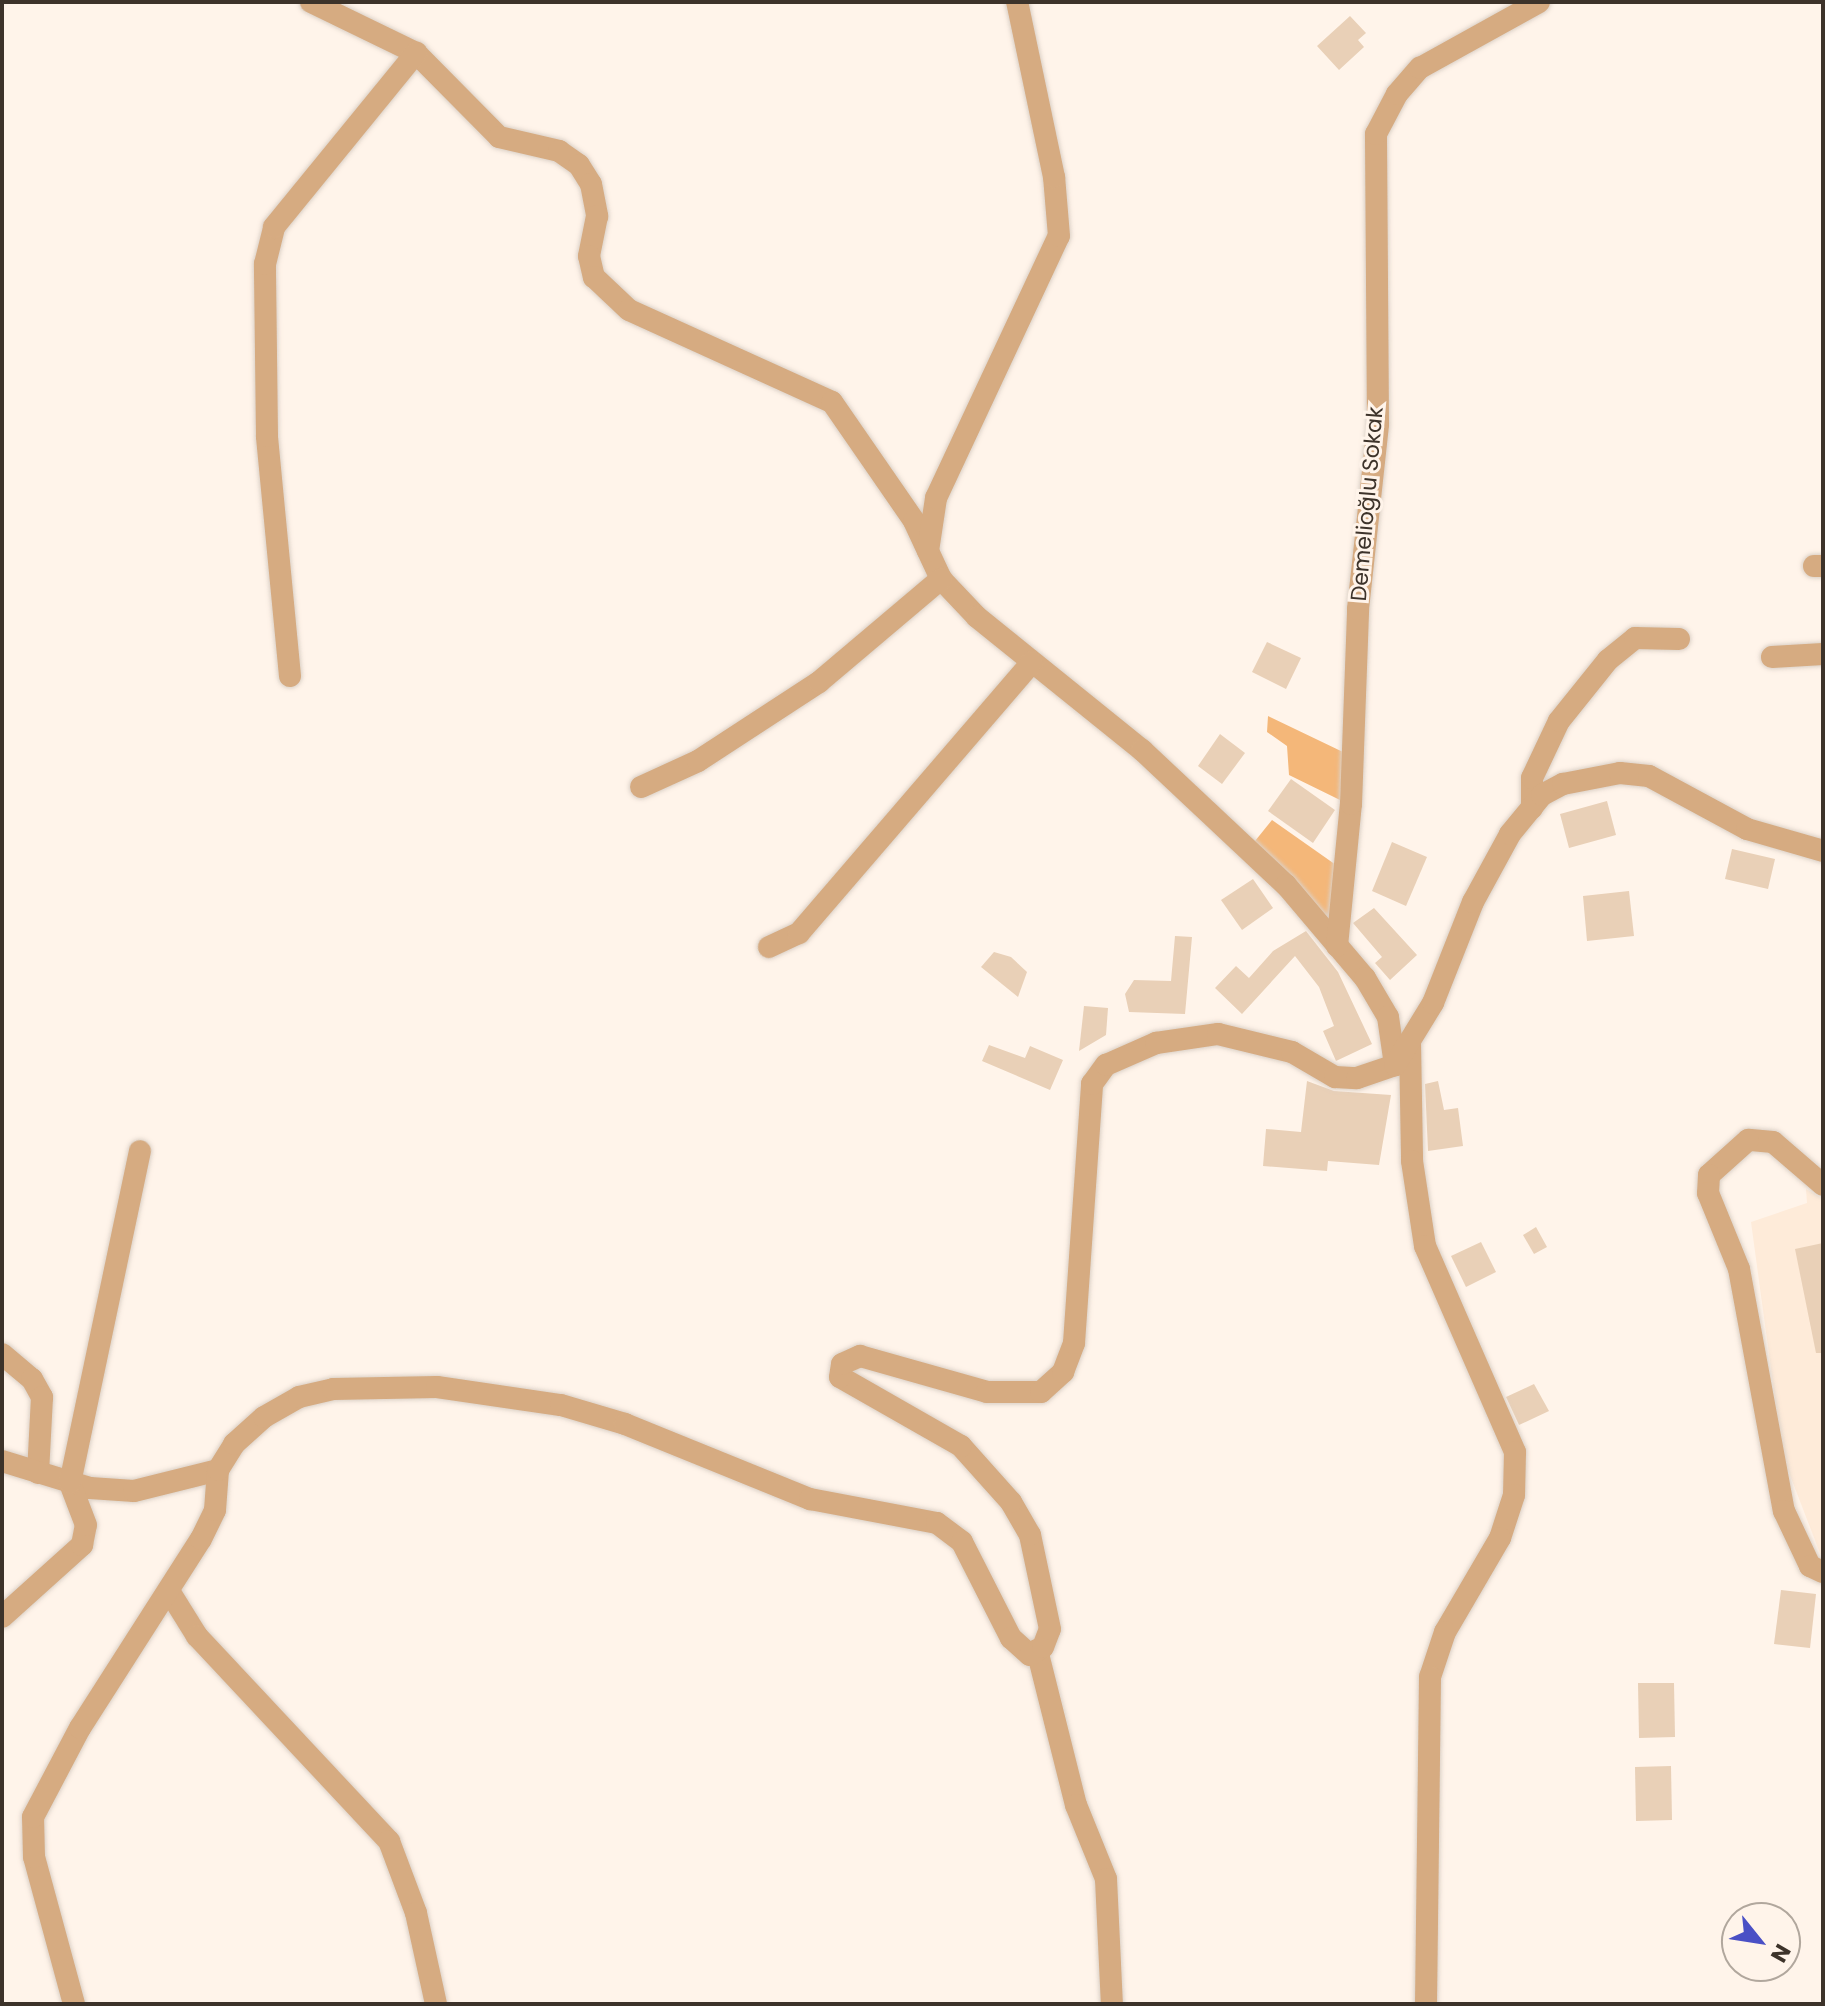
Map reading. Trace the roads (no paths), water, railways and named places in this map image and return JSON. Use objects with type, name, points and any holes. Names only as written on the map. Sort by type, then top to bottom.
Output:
[{"type":"street","points":[[311,2],[416,53],[499,137],[559,151],[579,165],[591,184],[597,216],[589,256],[594,277],[612,296],[743,367],[832,402],[928,551],[941,579],[1032,662],[1142,750],[1286,885],[1337,946],[1388,1017],[1395,1065]]},
{"type":"street","points":[[928,551],[936,498],[1059,236],[1054,177],[1017,2]]},
{"type":"street","name":"Demelioğlu Sokak","points":[[1337,946],[1351,804],[1358,609],[1378,424],[1376,134],[1397,94],[1420,68],[1539,2]]},
{"type":"street","points":[[290,676],[267,436],[265,264],[274,227],[416,53]]},
{"type":"street","points":[[641,787],[698,761],[819,682],[941,579]]},
{"type":"street","points":[[1532,808],[1532,778],[1559,721],[1608,660],[1635,638],[1679,639]]},
{"type":"street","points":[[1772,657],[1823,654]]},
{"type":"street","points":[[769,947],[799,933],[1032,662]]},
{"type":"street","points":[[74,2004],[34,1857],[33,1817],[80,1728],[169,1591],[215,1510],[218,1470],[234,1444],[264,1417],[299,1397],[333,1389],[437,1387],[561,1405],[653,1435],[753,1481],[810,1499],[937,1523],[962,1542],[1011,1638],[1030,1655],[1037,1650],[1050,1629],[1030,1535],[1011,1502],[961,1446],[840,1377],[842,1364],[860,1356],[987,1392],[1041,1392],[1063,1372],[1074,1343],[1092,1084],[1106,1065],[1128,1052],[1218,1034],[1292,1052],[1335,1077],[1357,1078],[1395,1065],[1410,1042],[1473,902],[1532,808],[1542,795],[1578,780],[1649,776],[1747,829],[1823,851]]},
{"type":"street","points":[[1410,1042],[1412,1161],[1425,1246],[1515,1452],[1514,1495],[1500,1538],[1445,1632],[1430,1677],[1426,2004]]},
{"type":"street","points":[[1823,1185],[1773,1142],[1748,1140],[1709,1175],[1708,1193],[1739,1269],[1784,1511],[1810,1566],[1823,1572]]},
{"type":"street","points":[[2,1617],[82,1545],[86,1525],[70,1483],[140,1151]]},
{"type":"street","points":[[2,1354],[42,1397],[38,1473]]},
{"type":"street","points":[[2,1461],[70,1483],[134,1491],[218,1470]]},
{"type":"street","points":[[169,1591],[197,1636],[389,1841],[416,1913],[436,2004]]},
{"type":"street","points":[[1037,1650],[1076,1805],[1106,1879],[1112,2004]]}]
